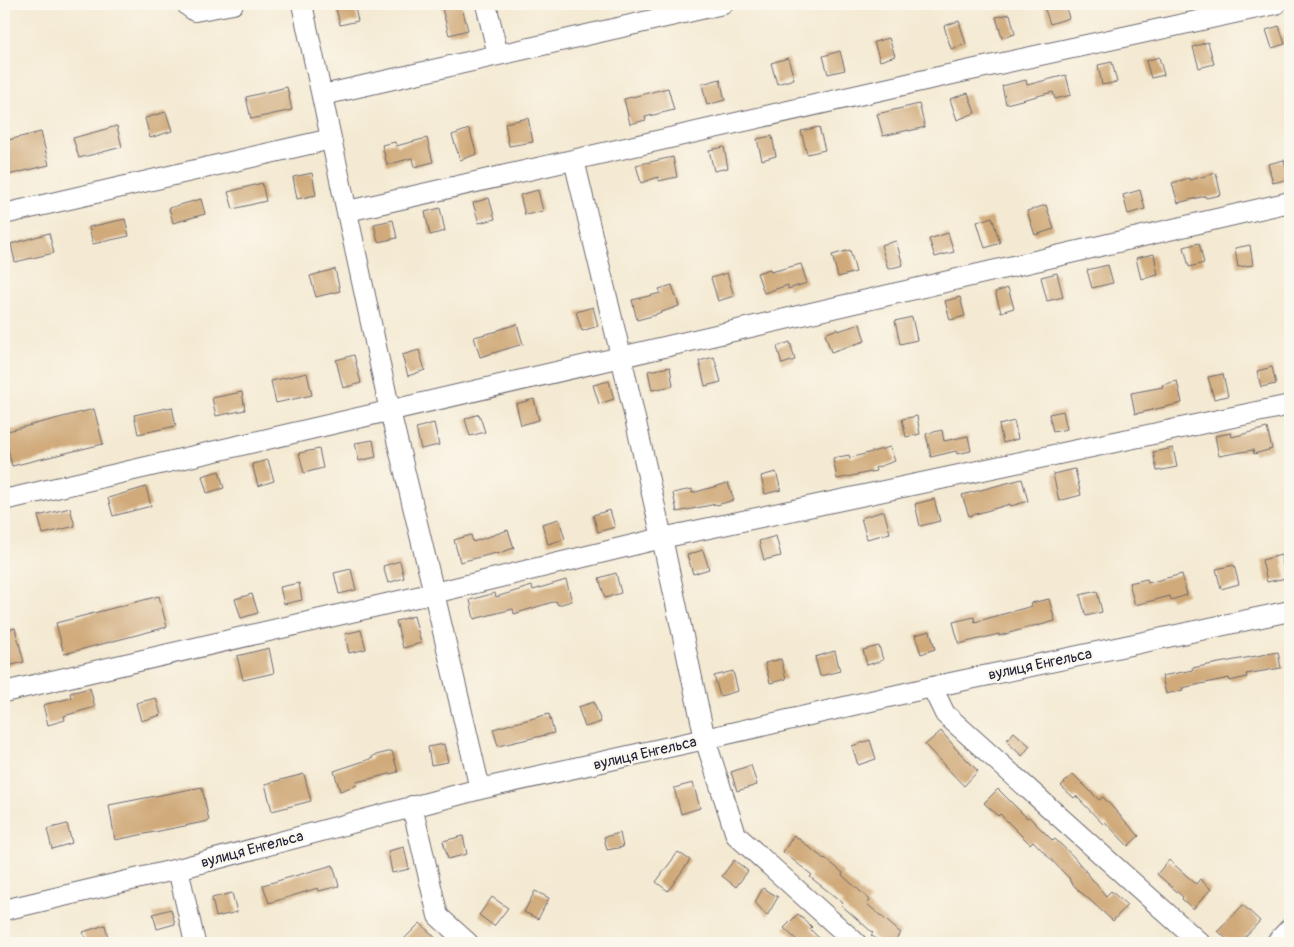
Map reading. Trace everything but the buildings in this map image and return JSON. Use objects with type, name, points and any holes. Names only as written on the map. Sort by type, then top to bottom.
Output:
[{"type":"street","points":[[188,4],[195,11],[233,4]]},
{"type":"street","points":[[302,4],[390,410],[480,790]]},
{"type":"street","points":[[486,4],[498,55]]},
{"type":"street","points":[[323,95],[498,55],[665,10],[723,4]]},
{"type":"street","points":[[348,211],[925,80],[1276,4]]},
{"type":"street","points":[[4,214],[331,139]]},
{"type":"street","points":[[574,160],[662,538],[704,740],[736,834],[856,943]]},
{"type":"street","points":[[4,500],[1290,202]]},
{"type":"street","points":[[4,692],[434,593],[662,538],[1290,405]]},
{"type":"street","name":"вулиця Енгельса","points":[[4,910],[178,869],[412,806],[480,790],[932,687],[1290,611]]},
{"type":"street","points":[[932,687],[945,714],[1200,943]]},
{"type":"street","points":[[412,806],[438,916],[468,943]]},
{"type":"street","points":[[178,869],[195,943]]},
{"type":"street","points":[[1276,943],[1290,928]]}]
